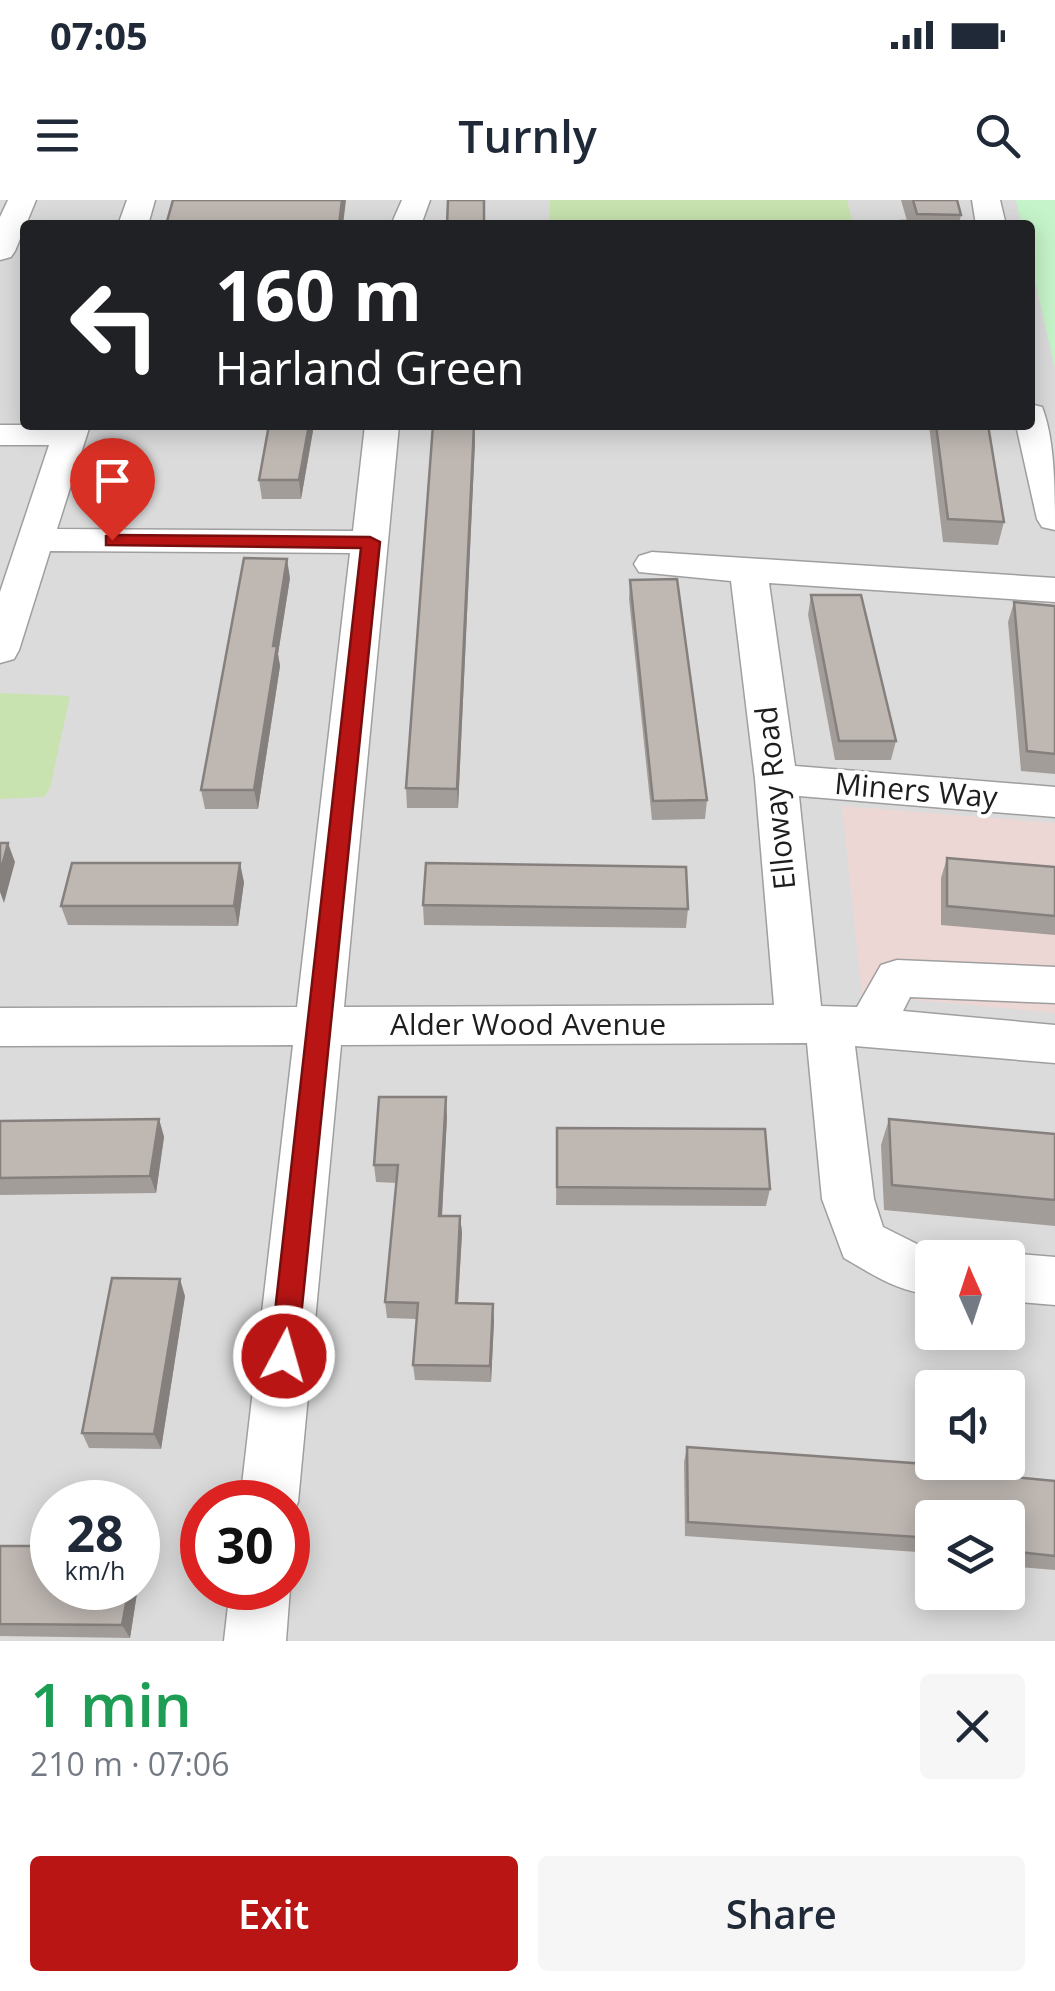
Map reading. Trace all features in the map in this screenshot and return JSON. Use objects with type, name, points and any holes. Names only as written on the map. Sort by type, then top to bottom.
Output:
[{"type":"street","points":[[0,251],[22,200]]},
{"type":"street","points":[[0,435],[72,430],[0,650]]},
{"type":"street","points":[[271,1480],[381,430]]},
{"type":"street","points":[[1034,430],[1055,518]]},
{"type":"street","points":[[38,540],[370,542]]},
{"type":"street","points":[[652,564],[1055,590]]},
{"type":"street","name":"Elloway Road","points":[[748,572],[776,779],[833,1025],[848,1199],[862,1242],[915,1269]]},
{"type":"street","name":"Miners Way","points":[[776,779],[1055,802]]},
{"type":"street","points":[[833,1025],[897,978],[1055,985]]},
{"type":"street","name":"Alder Wood Avenue","points":[[0,1026],[833,1025],[1055,1044]]},
{"type":"street","points":[[1025,1278],[1055,1281]]},
{"type":"street","points":[[254,1641],[258,1610]]},
{"type":"shaded area","points":[[0,200],[1055,200],[1055,1641],[0,1641]]},
{"type":"shaded area","points":[[842,806],[1055,823],[1055,1013],[862,995]]},
{"type":"green space","points":[[550,200],[847,200],[852,220],[549,220]]},
{"type":"green space","points":[[1016,200],[1055,200],[1055,368],[1035,282],[1035,220],[1021,220]]},
{"type":"green space","points":[[0,693],[70,696],[50,788],[44,797],[0,799]]},
{"type":"building","points":[[173,200],[342,200],[340,220],[167,220]]},
{"type":"building","points":[[448,200],[484,200],[484,220],[447,220]]},
{"type":"building","points":[[913,200],[957,200],[961,215],[917,214]]},
{"type":"building","points":[[268,430],[308,430],[299,480],[259,480]]},
{"type":"building","points":[[433,430],[474,430],[457,789],[406,788]]},
{"type":"building","points":[[937,430],[989,430],[1004,522],[948,519]]},
{"type":"building","points":[[244,558],[287,559],[254,790],[201,790]]},
{"type":"building","points":[[677,579],[707,800],[653,801],[630,580]]},
{"type":"building","points":[[811,595],[861,595],[896,741],[839,741]]},
{"type":"building","points":[[1014,602],[1055,606],[1055,754],[1027,751]]},
{"type":"building","points":[[0,843],[8,843],[0,873]]},
{"type":"building","points":[[947,858],[1055,867],[1055,916],[947,906]]},
{"type":"building","points":[[72,863],[240,863],[234,906],[61,906]]},
{"type":"building","points":[[426,863],[686,867],[688,909],[423,905]]},
{"type":"building","points":[[379,1097],[446,1097],[439,1216],[460,1216],[456,1303],[493,1304],[490,1366],[413,1365],[418,1303],[385,1302],[398,1165],[374,1165]]},
{"type":"building","points":[[159,1119],[150,1176],[0,1178],[0,1121]]},
{"type":"building","points":[[889,1119],[1055,1134],[1055,1200],[892,1185]]},
{"type":"building","points":[[557,1128],[765,1129],[770,1189],[557,1187]]},
{"type":"building","points":[[112,1278],[180,1279],[154,1434],[82,1433]]},
{"type":"building","points":[[687,1447],[915,1463],[915,1480],[1055,1481],[1055,1556],[1025,1553],[1025,1500],[915,1500],[915,1537],[688,1522]]},
{"type":"building","points":[[0,1546],[30,1546],[30,1610],[125,1610],[122,1625],[0,1624]]},
{"type":"route","points":[[112,540],[370,542],[284,1356]]}]
